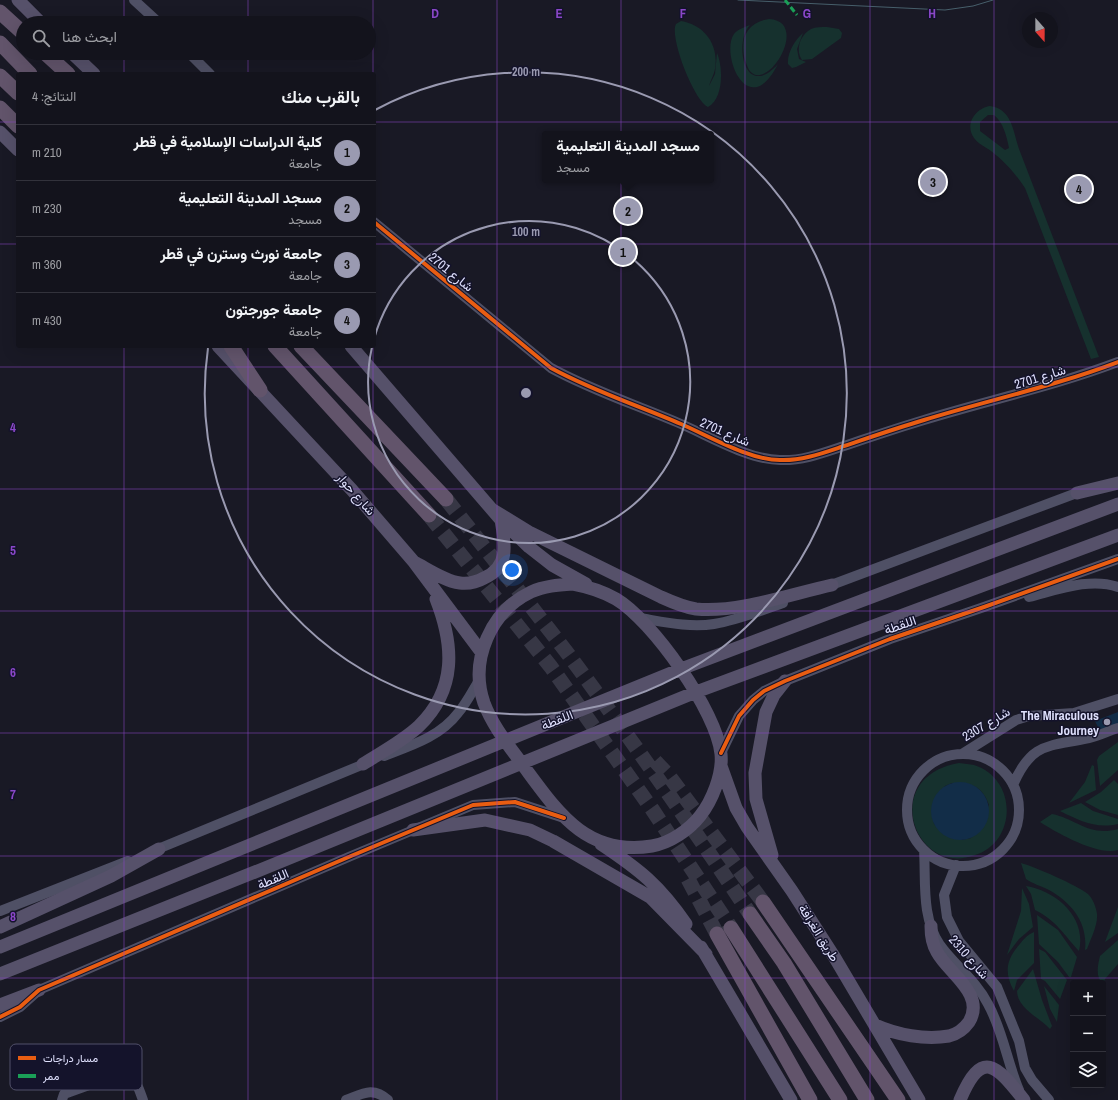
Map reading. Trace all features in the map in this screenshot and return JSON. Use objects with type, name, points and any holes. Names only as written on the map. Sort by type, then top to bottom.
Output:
[{"type":"highway","points":[[0,12],[16,27]]},
{"type":"highway","points":[[0,44],[28,72]]},
{"type":"highway","points":[[53,60],[66,72]]},
{"type":"highway","points":[[0,76],[16,91]]},
{"type":"highway","points":[[0,108],[16,124]]},
{"type":"highway","points":[[232,348],[260,390]]},
{"type":"highway","points":[[277,348],[429,515]]},
{"type":"highway","points":[[303,348],[446,499]]},
{"type":"highway","points":[[763,902],[898,1100]]},
{"type":"highway","points":[[750,914],[784,963],[867,1100]]},
{"type":"highway","points":[[731,928],[840,1100]]},
{"type":"highway","points":[[717,934],[810,1100]]},
{"type":"main road","points":[[22,2],[35,16]]},
{"type":"main road","points":[[79,60],[92,72]]},
{"type":"main road","points":[[0,132],[16,148]]},
{"type":"main road","name":"شارع حوار","points":[[220,348],[352,490],[414,562],[482,653]]},
{"type":"main road","points":[[353,348],[501,520],[529,547],[552,565],[593,588]]},
{"type":"main road","points":[[1077,493],[1118,483]]},
{"type":"main road","name":"اللقطة","points":[[0,947],[681,669],[1118,504]]},
{"type":"main road","points":[[493,510],[528,532],[590,563],[676,604],[694,608],[713,610],[733,608],[832,585]]},
{"type":"main road","points":[[414,562],[451,580],[461,583],[474,582],[486,578],[497,570],[504,559],[506,546],[501,520]]},
{"type":"main road","name":"اللقطة","points":[[0,974],[265,868],[696,692],[1118,535]]},
{"type":"main road","points":[[363,764],[400,741],[419,726],[434,708],[443,691],[449,674],[450,654],[440,611],[430,584]]},
{"type":"main road","points":[[593,588],[573,584],[552,585],[532,591],[520,598],[500,616],[488,633],[482,653],[478,682],[484,703],[504,741],[564,818],[642,872],[656,885],[672,904],[706,954],[792,1100]]},
{"type":"main road","name":"طريق الغرافة","points":[[593,588],[618,600],[640,618],[681,669],[696,692],[714,732],[736,808],[747,827],[835,958],[919,1100]]},
{"type":"main road","points":[[775,867],[758,810],[755,788],[755,773],[766,712],[774,695],[785,681]]},
{"type":"main road","points":[[591,838],[620,846],[638,848],[660,844],[678,835],[694,824],[705,810],[713,792],[721,759]]},
{"type":"main road","points":[[414,830],[485,820],[530,830],[554,841],[650,897],[706,954]]},
{"type":"main road","points":[[0,927],[111,876],[159,849]]},
{"type":"main road","points":[[875,1025],[901,1034],[942,1036],[957,1034],[970,1020],[972,1008],[970,996],[964,984],[936,952],[932,939],[931,926]]},
{"type":"main road","points":[[0,1005],[39,990]]},
{"type":"main road","points":[[960,1100],[971,1077],[977,1070],[985,1067],[995,1068],[1004,1074],[1024,1100]]},
{"type":"street","points":[[134,0],[151,16]]},
{"type":"street","points":[[196,60],[208,72]]},
{"type":"street","name":"شارع 2701","points":[[376,224],[551,368],[572,380],[681,424],[728,445],[761,457],[778,460],[795,460],[815,456],[926,419],[994,401],[1118,362]]},
{"type":"street","points":[[640,618],[688,625],[713,624],[737,618],[832,585],[1118,478]]},
{"type":"street","name":"اللقطة","points":[[721,759],[738,716],[753,700],[764,692],[785,681],[890,639],[1118,559]]},
{"type":"street","points":[[984,607],[1085,584],[1110,584],[1118,587]]},
{"type":"street","points":[[0,911],[159,849],[431,736],[447,726],[458,713],[478,682]]},
{"type":"street","name":"شارع 2307","points":[[962,754],[1016,720],[1029,716],[1074,713],[1118,699]]},
{"type":"street","points":[[1013,785],[1019,770],[1028,759],[1042,748],[1056,743],[1090,738],[1118,728]]},
{"type":"street","points":[[962,754],[972,755],[992,762],[1000,768],[1013,785],[1018,800],[1019,816],[1017,825],[1010,841],[997,854],[988,860],[972,865],[956,865],[939,860],[924,850],[912,834],[909,824],[908,804],[911,790],[918,777],[933,763],[947,757],[962,754]]},
{"type":"street","name":"اللقطة","points":[[0,1017],[20,1007],[39,990],[473,805],[515,802],[564,818]]},
{"type":"street","name":"شارع 2310","points":[[924,850],[925,893],[931,926],[941,945],[977,984],[989,1006],[998,1027],[1013,1075],[1024,1100]]},
{"type":"street","name":"شارع 2310","points":[[956,865],[944,895],[947,917],[959,941],[997,988],[1016,1034],[1025,1068],[1032,1080],[1050,1100]]},
{"type":"street","points":[[62,1100],[64,1094],[75,1090]]},
{"type":"street","points":[[138,1090],[142,1100]]},
{"type":"street","points":[[346,1100],[371,1091],[385,1097]]},
{"type":"green space","points":[[769,19],[781,23],[786,30],[786,41],[783,52],[776,63],[768,71],[760,75],[752,73],[748,67],[743,52],[743,45],[746,33],[750,28],[761,21]]},
{"type":"green space","points":[[681,21],[690,23],[697,27],[712,44],[716,60],[714,73],[709,86],[715,74],[717,53],[719,59],[721,82],[717,97],[708,107],[702,102],[696,93],[679,54],[675,31],[676,24]]},
{"type":"green space","points":[[750,25],[745,33],[743,55],[745,65],[750,73],[757,76],[767,74],[778,64],[767,80],[756,87],[747,86],[740,79],[734,68],[731,55],[731,43],[734,34],[740,29]]},
{"type":"green space","points":[[827,27],[839,29],[842,33],[841,38],[812,59],[802,60],[799,47],[801,39],[804,35],[813,28]]},
{"type":"green space","points":[[803,33],[797,49],[799,59],[806,62],[792,68],[788,64],[790,51],[794,43]]},
{"type":"green space","points":[[990,106],[1003,111],[1013,128],[1019,149],[1099,357],[1091,359],[1025,188],[1014,173],[991,151],[978,142],[971,133],[970,127],[973,118],[976,113],[985,107]],"holes":[[[988,115],[994,115],[1000,122],[1006,135],[1009,148],[1005,150],[980,131],[980,122]]]},
{"type":"green space","points":[[1118,742],[1118,770],[1100,786],[1097,760],[1099,756]]},
{"type":"green space","points":[[959,763],[974,765],[985,770],[994,777],[1000,786],[1007,806],[1004,827],[994,843],[982,852],[975,855],[954,858],[936,852],[922,840],[914,823],[913,804],[919,787],[934,772]],"holes":[[[952,783],[975,786],[983,793],[989,805],[971,838],[962,840],[934,824],[932,807],[945,786]]]},
{"type":"green space","points":[[1092,765],[1094,766],[1096,790],[1069,803],[1085,782]]},
{"type":"green space","points":[[1114,780],[1118,784],[1118,815],[1100,810],[1085,802],[1101,792]]},
{"type":"green space","points":[[1081,803],[1093,811],[1118,819],[1118,824],[1095,825],[1081,821],[1060,811]]},
{"type":"green space","points":[[1052,814],[1099,831],[1118,829],[1118,850],[1100,850],[1089,847],[1040,822]]},
{"type":"green space","points":[[1021,863],[1066,881],[1083,890],[1090,896],[1095,906],[1097,918],[1094,932],[1087,949],[1085,950],[1084,931],[1077,915],[1065,901],[1057,895],[1026,879]]},
{"type":"green space","points":[[1026,886],[1038,889],[1048,894],[1059,900],[1067,908],[1074,917],[1078,928],[1080,939],[1079,951],[1055,924],[1043,914],[1035,910],[1031,894]]},
{"type":"green space","points":[[1022,888],[1029,904],[1033,927],[1019,939],[1007,955],[1021,911]]},
{"type":"green space","points":[[1118,907],[1118,933],[1105,942]]},
{"type":"green space","points":[[1037,915],[1058,930],[1077,957],[1071,977],[1069,977],[1058,962],[1039,944]]},
{"type":"green space","points":[[1034,932],[1034,963],[1017,980],[1014,991],[1008,972],[1009,961],[1022,941]]},
{"type":"green space","points":[[1118,940],[1118,964],[1105,980],[1099,979],[1098,964],[1100,956]]},
{"type":"green space","points":[[1039,949],[1045,952],[1067,980],[1060,999],[1045,981],[1041,979]]},
{"type":"green space","points":[[1033,969],[1042,1000],[1052,1026],[1050,1029],[1025,1008],[1018,997],[1017,991]]},
{"type":"green space","points":[[1044,986],[1059,1005],[1057,1022],[1050,1009]]},
{"type":"water","name":"The Miraculous Journey","points":[[1118,712],[1118,724],[1100,731],[1095,721]]},
{"type":"water","points":[[960,782],[971,784],[984,795],[987,800],[989,811],[987,822],[976,835],[971,838],[960,840],[949,838],[936,827],[933,822],[931,811],[933,800],[944,787],[949,784]]},
{"type":"tunnel","points":[[446,499],[592,686],[684,815],[750,914]]},
{"type":"tunnel","points":[[429,515],[551,667],[652,809],[731,928]]},
{"type":"tunnel","points":[[655,761],[669,776],[763,902]]},
{"type":"tunnel","points":[[688,879],[717,934]]},
{"type":"tram line","points":[[738,0],[945,10],[973,6],[993,0]]},
{"type":"marked path","points":[[785,0],[797,15]]},
{"type":"cycle path","points":[[376,224],[551,368],[583,384],[681,424],[742,452],[768,459],[788,460],[812,456],[914,423],[1046,386],[1118,362]]},
{"type":"cycle path","points":[[721,753],[739,716],[753,700],[764,691],[785,681],[890,639],[1118,559]]},
{"type":"cycle path","points":[[0,1017],[20,1007],[39,990],[473,805],[515,802],[564,818]]},
{"type":"place","name":"جامعة نورث وسترن في قطر","points":[[933,182]]},
{"type":"place","name":"جامعة جورجتون","points":[[1079,189]]},
{"type":"place","name":"مسجد المدينة التعليمية","points":[[628,211]]},
{"type":"place","name":"كلية الدراسات الإسلامية في قطر","points":[[623,252]]},
{"type":"place","name":"The Miraculous Journey","points":[[1107,722]]}]
